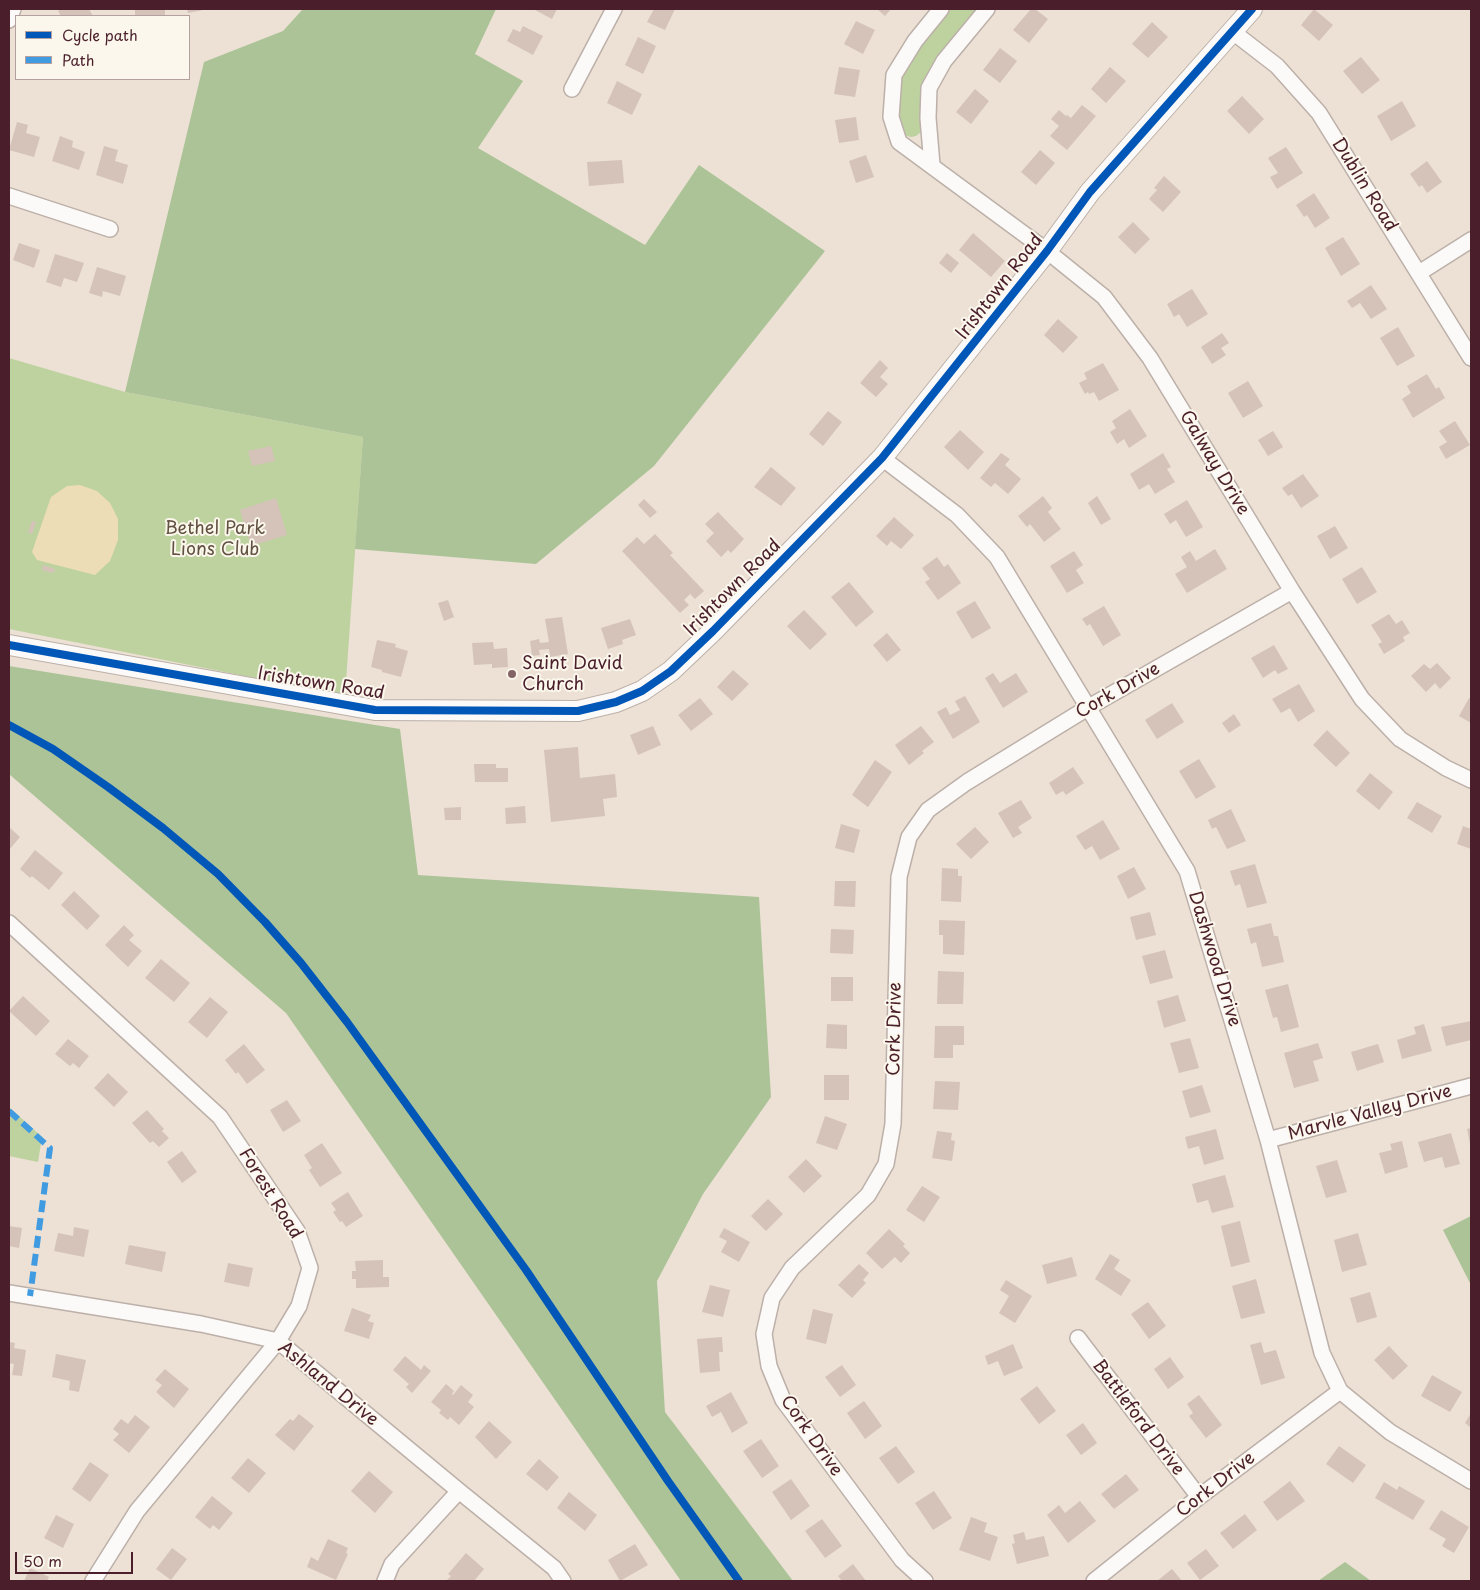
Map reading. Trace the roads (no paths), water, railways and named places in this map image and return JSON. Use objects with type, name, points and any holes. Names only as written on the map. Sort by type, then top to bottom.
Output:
[{"type":"street","points":[[9,20],[13,9]]},
{"type":"street","points":[[572,90],[614,9]]},
{"type":"street","name":"Galway Drive","points":[[941,9],[915,41],[894,75],[891,116],[899,142],[932,165],[1104,297],[1150,358],[1292,591],[1362,699],[1400,738],[1446,768],[1471,780]]},
{"type":"street","points":[[932,165],[928,118],[929,88],[944,61],[987,9]]},
{"type":"street","name":"Irishtown Road","points":[[9,645],[375,710],[578,711],[616,702],[642,691],[671,671],[882,458],[1047,252],[1090,192],[1252,9]]},
{"type":"street","name":"Dublin Road","points":[[1233,32],[1277,66],[1319,112],[1471,358]]},
{"type":"street","points":[[9,196],[110,229]]},
{"type":"street","points":[[1419,272],[1471,240]]},
{"type":"street","name":"Dashwood Drive","points":[[882,458],[957,516],[997,557],[1187,870],[1268,1140],[1322,1352],[1340,1391],[1390,1432],[1471,1481]]},
{"type":"street","name":"Cork Drive","points":[[925,1581],[902,1560],[783,1400],[769,1366],[764,1334],[772,1298],[792,1268],[868,1195],[886,1164],[893,1124],[899,877],[909,837],[928,810],[967,782],[1089,707],[1292,591]]},
{"type":"street","name":"Forest Road","points":[[9,923],[220,1117],[297,1231],[310,1268],[299,1306],[278,1341],[137,1511],[93,1581]]},
{"type":"street","name":"Marvle Valley Drive","points":[[1268,1140],[1471,1086]]},
{"type":"street","name":"Ashland Drive","points":[[9,1293],[201,1324],[278,1341],[458,1491],[554,1568],[563,1581]]},
{"type":"street","name":"Battleford Drive","points":[[1078,1338],[1199,1497]]},
{"type":"street","name":"Cork Drive","points":[[1094,1581],[1199,1497],[1340,1391]]},
{"type":"street","points":[[385,1581],[392,1564],[458,1491]]},
{"type":"place","name":"Saint David Church","points":[[512,674]]},
{"type":"park label","name":"Bethel Park Lions Club","points":[[215,539]]}]
